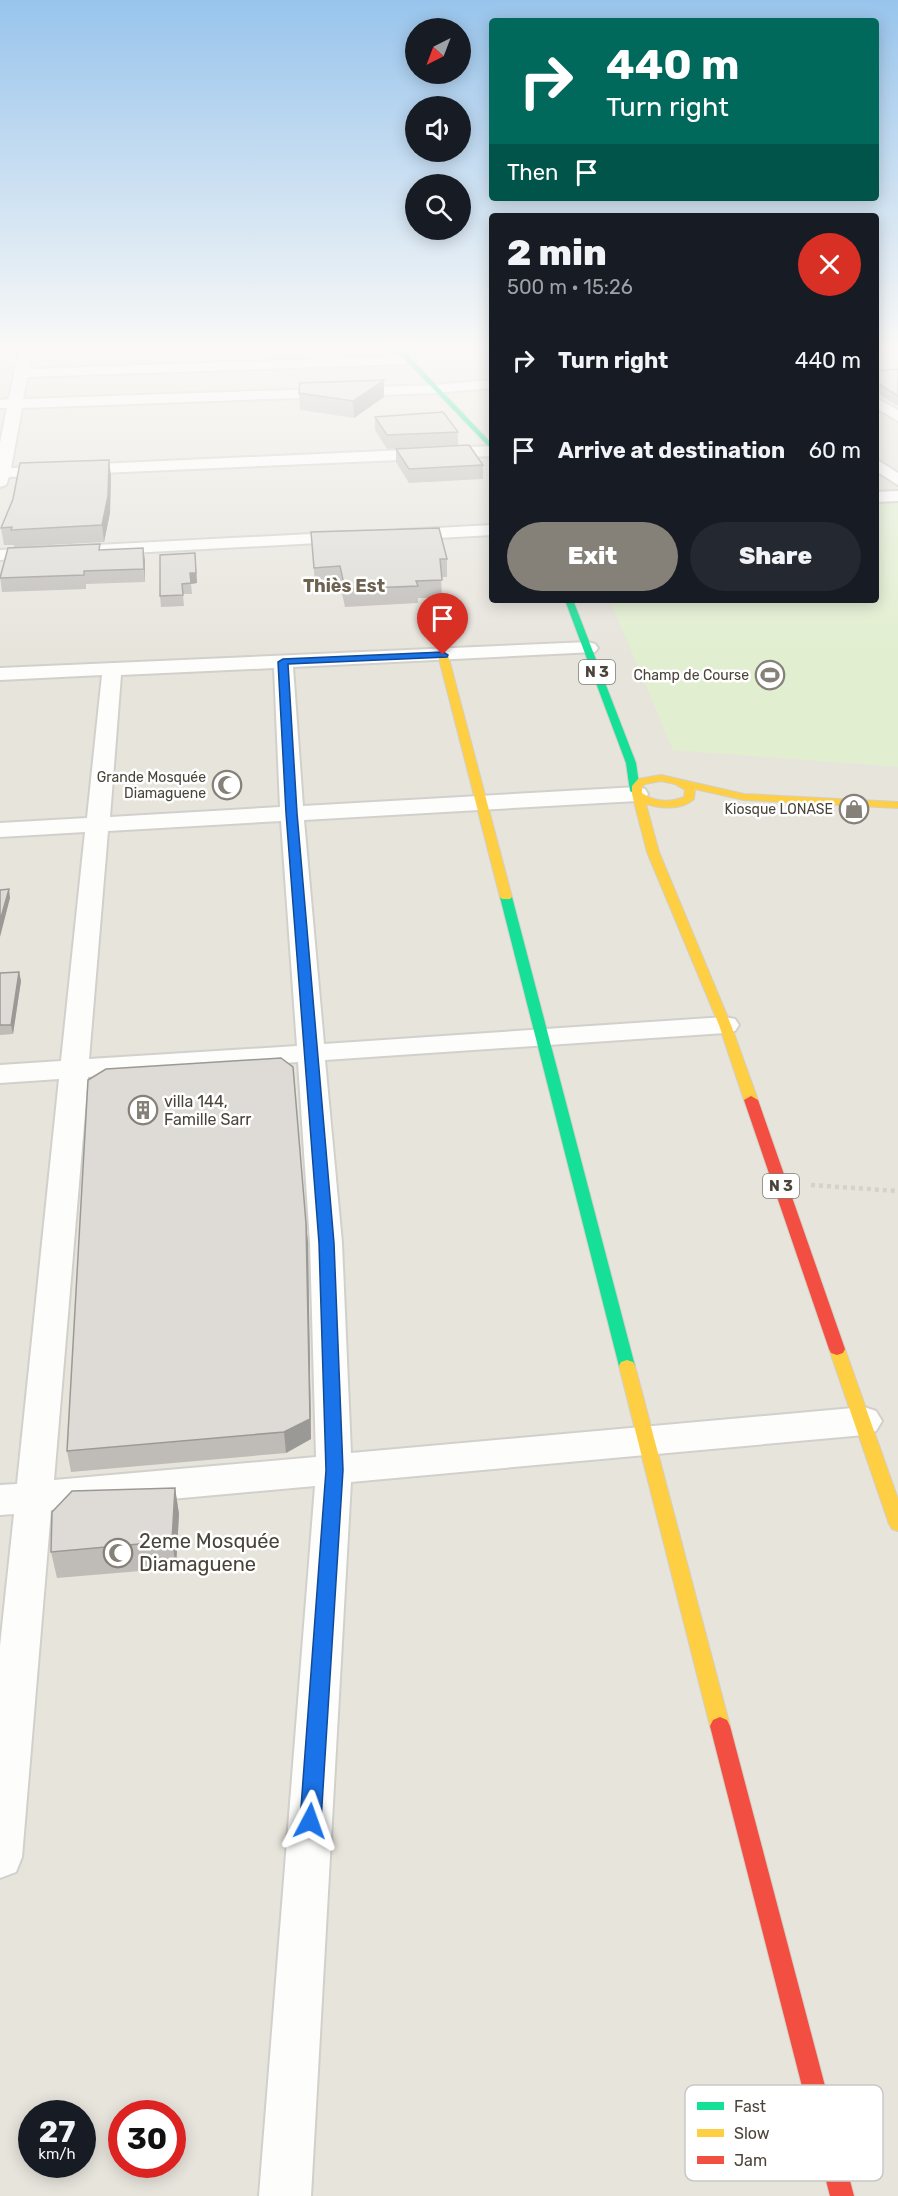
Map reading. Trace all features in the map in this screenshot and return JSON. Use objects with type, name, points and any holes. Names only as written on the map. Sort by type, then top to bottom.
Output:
[{"type":"main road","name":"N 3","points":[[570,603],[631,763],[637,794],[654,852],[725,1024],[898,1524]]},
{"type":"main road","points":[[443,655],[813,2085]]},
{"type":"main road","points":[[623,745],[690,789],[688,799],[670,812],[654,852]]},
{"type":"main road","points":[[783,801],[670,812],[637,794],[642,782],[661,778],[730,795],[783,801],[898,805]]},
{"type":"main road","points":[[838,2181],[842,2196]]},
{"type":"street","points":[[6,451],[1,476],[464,451]]},
{"type":"street","points":[[879,466],[898,480]]},
{"type":"street","points":[[879,497],[898,496]]},
{"type":"street","points":[[387,535],[489,530]]},
{"type":"street","points":[[0,555],[363,537]]},
{"type":"street","points":[[0,674],[588,648]]},
{"type":"street","points":[[283,662],[292,813],[326,1243],[334,1470],[285,2196]]},
{"type":"street","points":[[0,1857],[17,1499],[74,1069],[112,670]]},
{"type":"street","points":[[0,830],[637,794]]},
{"type":"street","points":[[0,1074],[725,1024]]},
{"type":"street","points":[[17,1499],[864,1421]]},
{"type":"path","points":[[780,1182],[898,1191]]},
{"type":"shaded area","points":[[0,451],[489,451],[489,603],[879,603],[879,451],[898,451],[898,2196],[0,2196]]},
{"type":"green space","name":"Champ de Course","points":[[898,500],[898,767],[673,750],[611,603],[879,603],[879,502]]},
{"type":"building","points":[[398,451],[474,451],[483,465],[409,469]]},
{"type":"building","points":[[109,460],[108,496],[102,525],[11,530],[12,527],[1,528],[13,499],[20,463]]},
{"type":"building","points":[[439,528],[447,559],[440,559],[442,580],[416,581],[418,586],[345,589],[340,566],[314,568],[311,532]]},
{"type":"building","points":[[100,544],[99,550],[143,548],[144,569],[84,571],[84,575],[0,578],[8,548]]},
{"type":"building","points":[[195,553],[196,573],[190,573],[191,583],[182,584],[183,595],[160,596],[160,555]]},
{"type":"building","points":[[9,889],[0,921],[0,890]]},
{"type":"building","points":[[19,972],[11,1025],[0,1025],[0,973]]},
{"type":"building","points":[[281,1058],[293,1067],[306,1223],[310,1419],[284,1432],[67,1451],[88,1080],[106,1069]]},
{"type":"building","points":[[175,1488],[172,1541],[51,1552],[52,1512],[72,1491]]},
{"type":"traffic: fast","points":[[570,603],[631,763],[635,791]]},
{"type":"traffic: fast","points":[[506,897],[627,1366]]},
{"type":"traffic: slow","points":[[443,655],[506,897]]},
{"type":"traffic: slow","points":[[661,778],[678,781],[690,789],[689,799],[662,804],[649,801],[637,794],[637,786],[642,781],[661,778]]},
{"type":"traffic: slow","points":[[678,781],[715,792],[744,797],[898,805]]},
{"type":"traffic: slow","points":[[639,796],[653,852],[725,1025],[751,1100]]},
{"type":"traffic: slow","points":[[837,1349],[898,1524]]},
{"type":"traffic: slow","points":[[627,1366],[720,1726]]},
{"type":"traffic: jam","points":[[751,1100],[837,1349]]},
{"type":"traffic: jam","points":[[720,1726],[813,2085]]},
{"type":"traffic: jam","points":[[838,2181],[842,2196]]},
{"type":"place","name":"Champ de Course","points":[[770,675]]},
{"type":"place","name":"Grande Mosquée Diamaguene","points":[[227,785]]},
{"type":"place","name":"Kiosque LONASE","points":[[854,809]]},
{"type":"place","name":"villa 144, Famille Sarr","points":[[143,1110]]},
{"type":"place","name":"2eme Mosquée Diamaguene","points":[[118,1553]]},
{"type":"district","name":"Thiès Est","points":[[344,586]]},
{"type":"route","points":[[310,1821],[334,1470],[326,1243],[292,813],[283,662],[443,655]]}]
